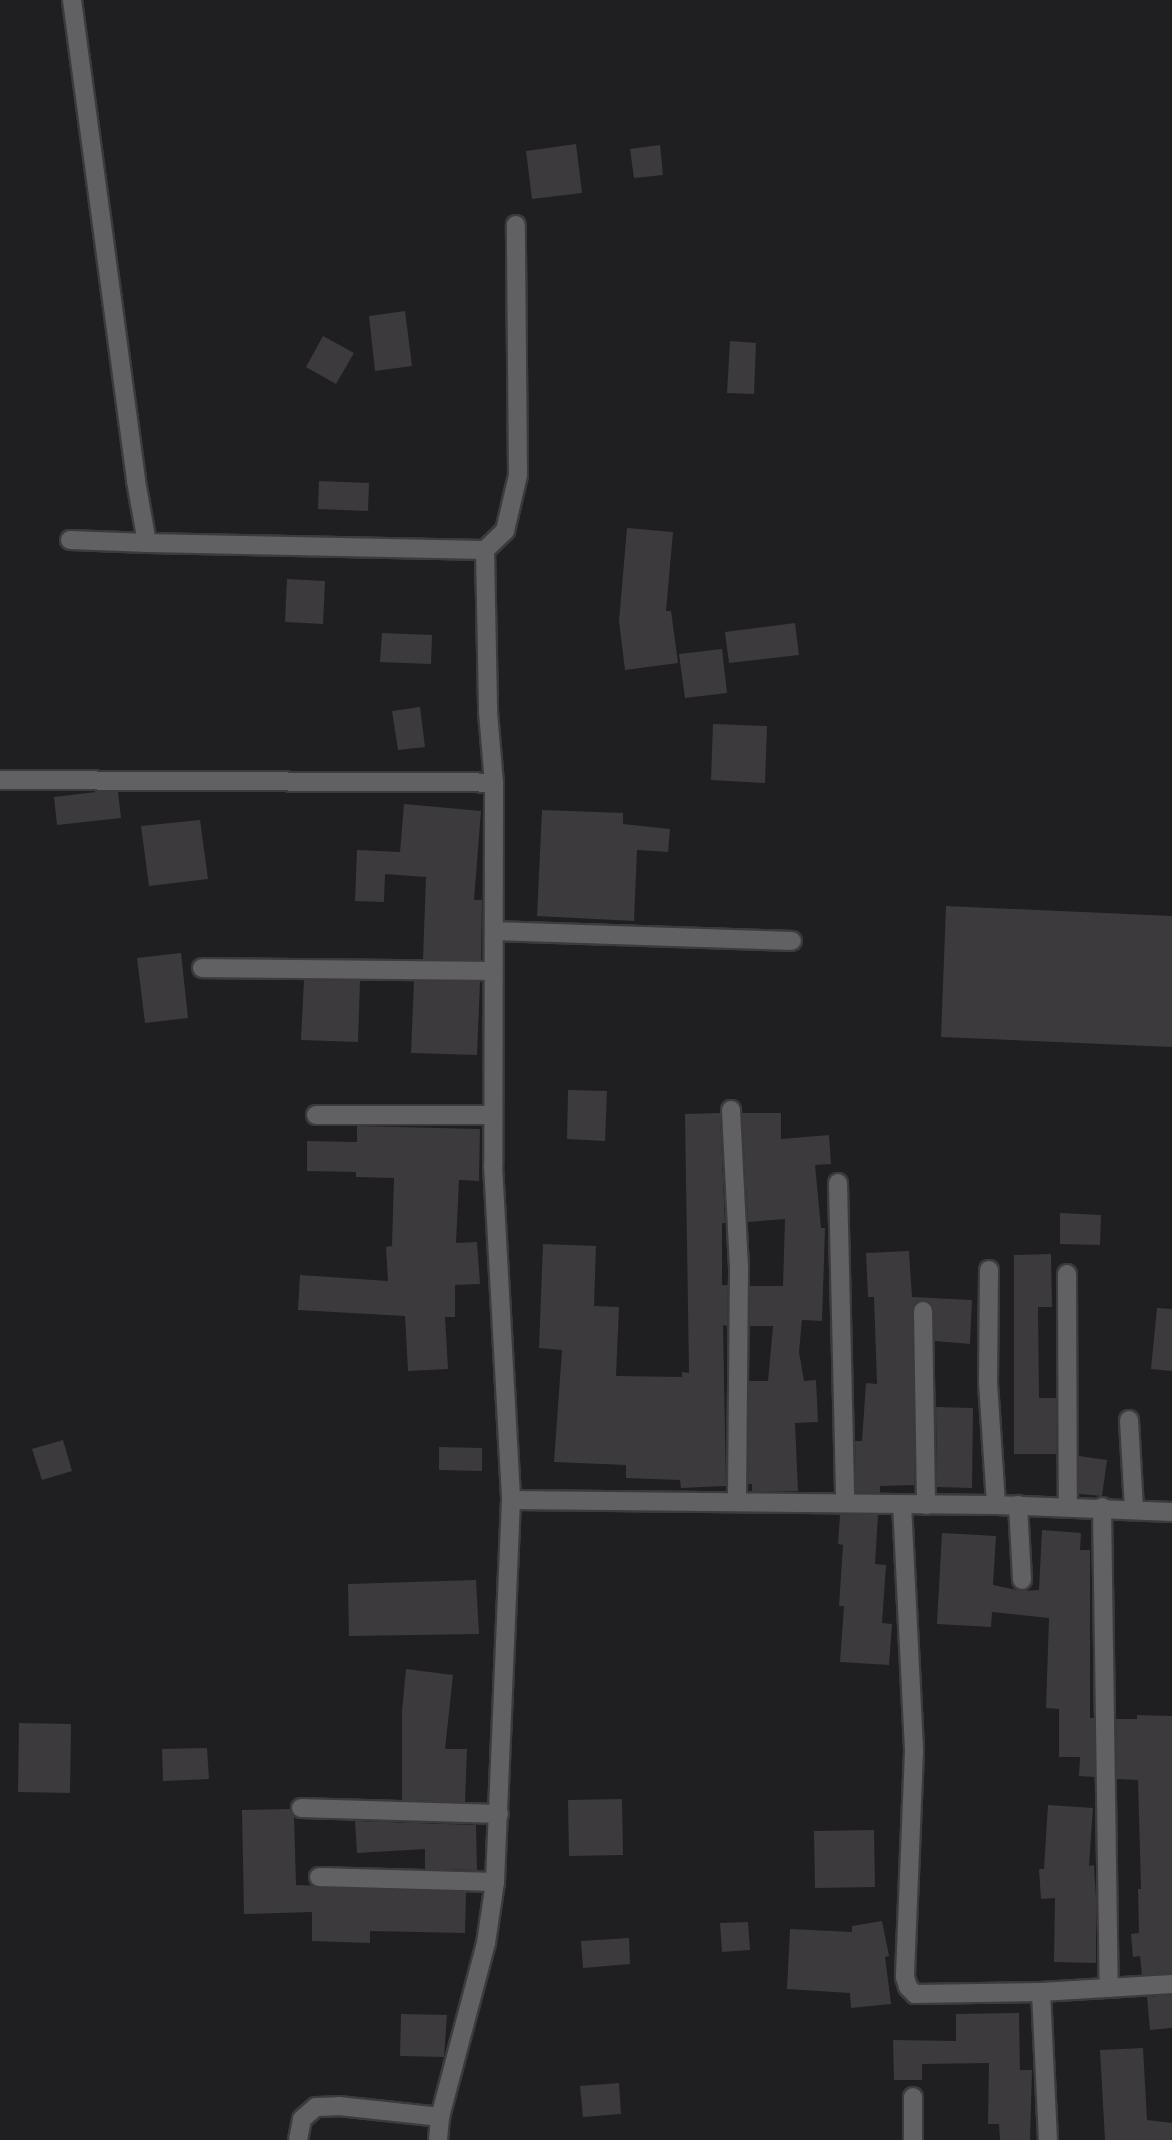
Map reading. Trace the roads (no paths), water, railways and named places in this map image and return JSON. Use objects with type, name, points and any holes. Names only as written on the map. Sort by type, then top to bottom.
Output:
[{"type":"street","points":[[72,0],[135,481],[147,543]]},
{"type":"street","points":[[70,540],[485,550],[505,531],[518,475],[516,225]]},
{"type":"street","points":[[438,2140],[440,2117],[486,1943],[495,1882],[511,1500],[492,1115],[491,971],[495,931],[494,783],[488,712],[485,550]]},
{"type":"street","points":[[0,780],[494,783]]},
{"type":"street","points":[[495,931],[792,941]]},
{"type":"street","points":[[202,968],[491,971]]},
{"type":"street","points":[[731,1110],[739,1269],[737,1502]]},
{"type":"street","points":[[316,1115],[492,1115]]},
{"type":"street","points":[[838,1183],[845,1503]]},
{"type":"street","points":[[989,1270],[988,1383],[996,1505]]},
{"type":"street","points":[[1067,1274],[1068,1507]]},
{"type":"street","points":[[923,1311],[926,1505]]},
{"type":"street","points":[[1129,1420],[1134,1509]]},
{"type":"street","points":[[511,1500],[1018,1505],[1172,1512]]},
{"type":"street","points":[[902,1504],[914,1751],[905,1977],[915,1994],[1041,1992],[1172,1984]]},
{"type":"street","points":[[1018,1505],[1022,1580]]},
{"type":"street","points":[[1102,1508],[1109,1988]]},
{"type":"street","points":[[302,1808],[499,1814]]},
{"type":"street","points":[[319,1877],[495,1882]]},
{"type":"street","points":[[1041,1992],[1048,2140]]},
{"type":"street","points":[[913,2097],[913,2140]]},
{"type":"street","points":[[298,2140],[302,2119],[316,2107],[339,2106],[440,2117]]}]
